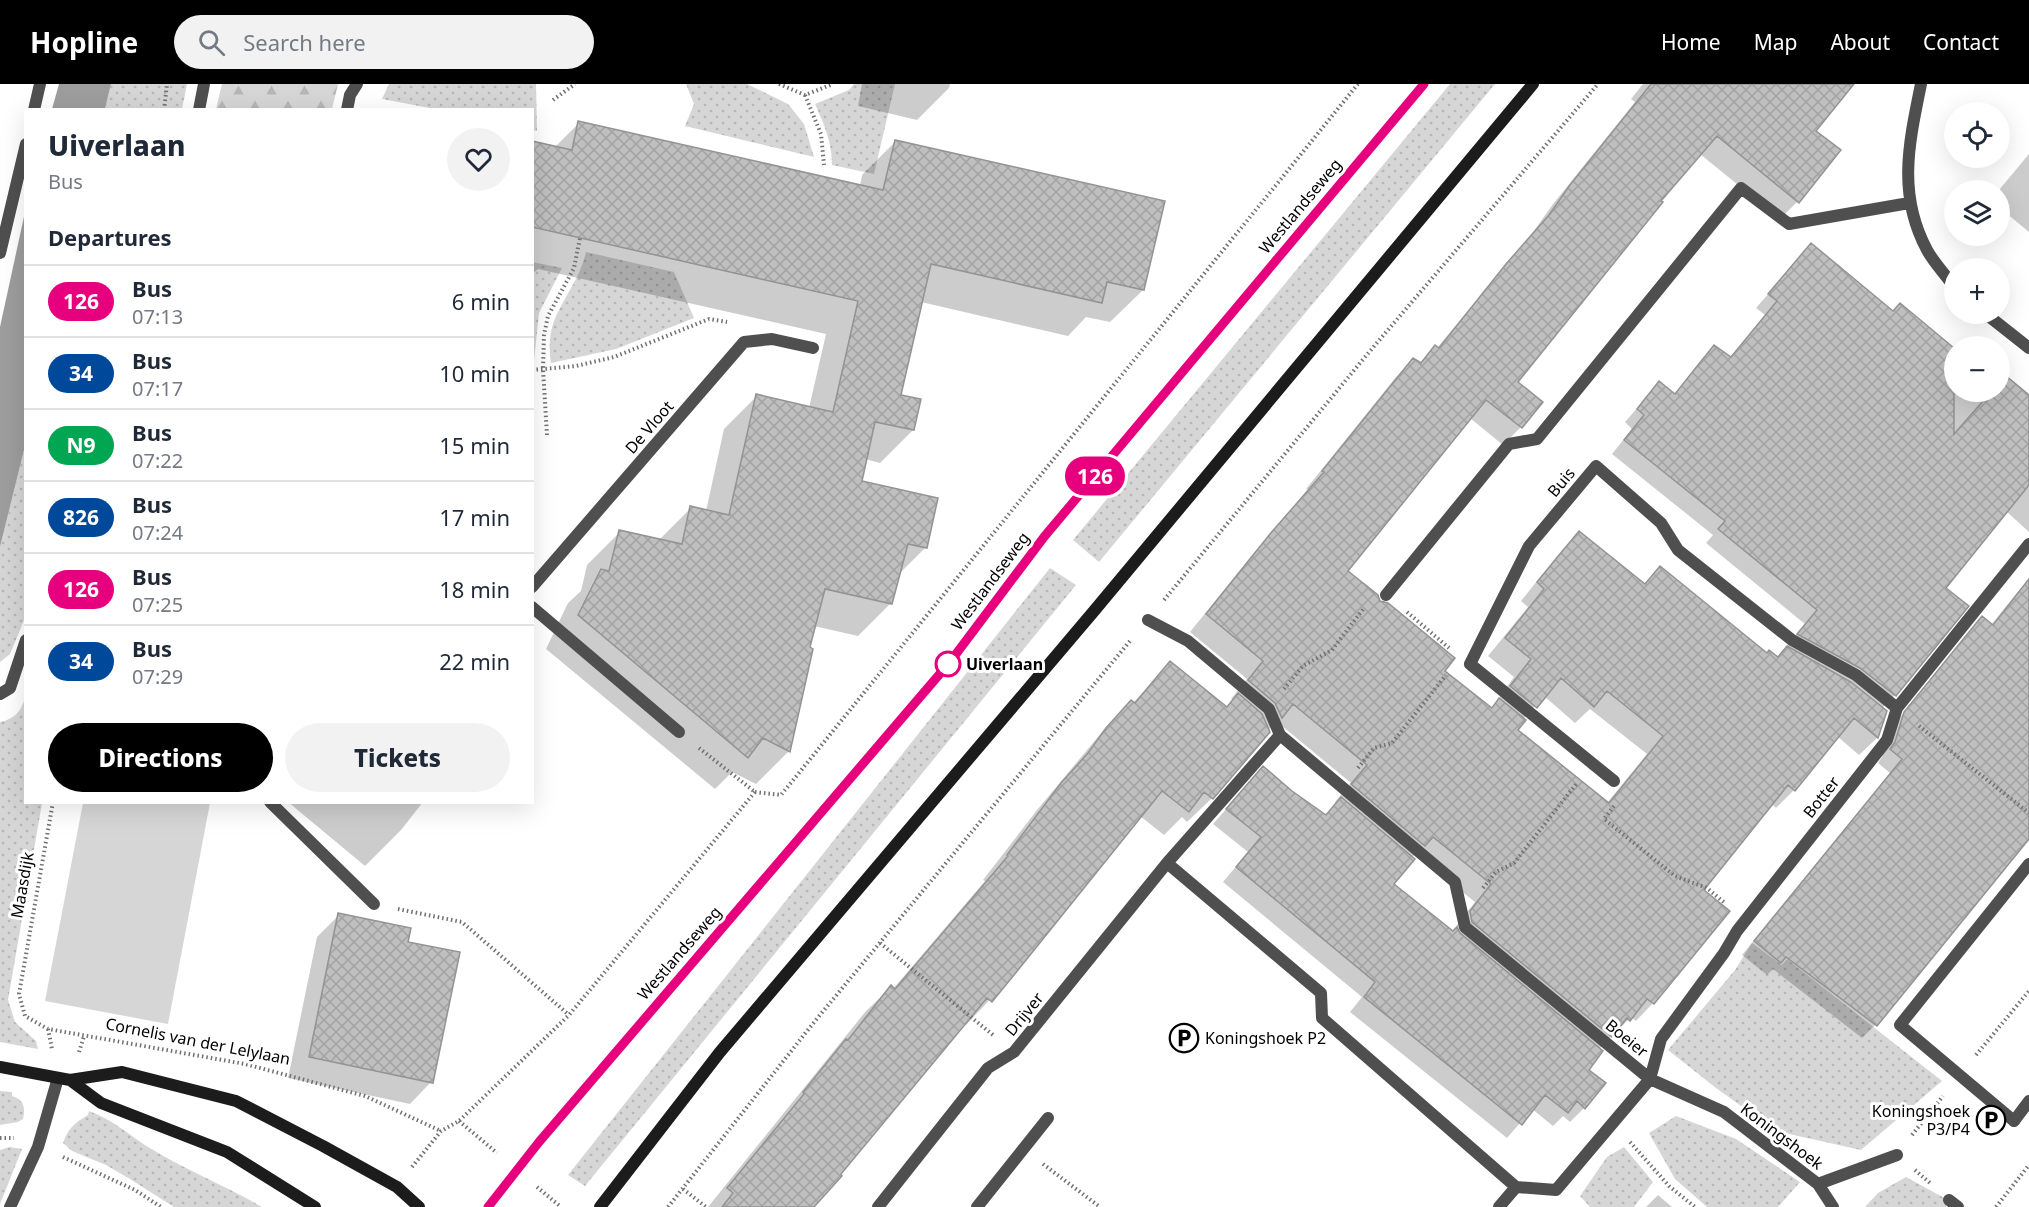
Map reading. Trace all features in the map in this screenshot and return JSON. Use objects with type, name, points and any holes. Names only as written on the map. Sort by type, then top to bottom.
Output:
[{"type":"main road","name":"Westlandseweg","points":[[488,1207],[539,1142],[950,662],[1044,537],[1424,84]]},
{"type":"main road","points":[[600,1207],[720,1052],[1094,611],[1533,84]]},
{"type":"main road","points":[[0,1067],[64,1079],[122,1072],[236,1101],[397,1187],[419,1207]]},
{"type":"main road","points":[[64,1079],[100,1103],[227,1152],[315,1207]]},
{"type":"street","points":[[34,108],[40,84]]},
{"type":"street","points":[[199,108],[204,84]]},
{"type":"street","points":[[347,108],[350,95],[357,84]]},
{"type":"street","points":[[1921,84],[1908,150],[1909,203],[1927,250],[1944,273]]},
{"type":"street","points":[[0,253],[24,152]]},
{"type":"street","points":[[1386,595],[1509,444],[1537,439],[1741,188],[1789,224],[1909,203]]},
{"type":"street","points":[[1999,324],[2029,348]]},
{"type":"street","points":[[755,340],[772,339],[813,348]]},
{"type":"street","name":"De Vloot","points":[[534,585],[744,342],[755,340]]},
{"type":"street","name":"Buis","points":[[1470,664],[1529,546],[1596,466],[1661,523],[1678,550],[1791,640],[1856,675],[1897,708]]},
{"type":"street","name":"Botter","points":[[1650,1078],[1661,1039],[1725,953],[1737,931],[1887,740],[1897,708],[2029,544]]},
{"type":"street","points":[[534,609],[679,732]]},
{"type":"street","points":[[1148,620],[1188,641],[1269,709],[1280,735],[1167,863],[1321,993],[1322,1018],[1516,1187],[1499,1207]]},
{"type":"street","points":[[0,694],[10,688],[24,646]]},
{"type":"street","points":[[1470,664],[1614,782]]},
{"type":"street","name":"Boeier","points":[[1280,735],[1455,882],[1466,927],[1650,1078],[1556,1190],[1516,1187]]},
{"type":"street","points":[[272,804],[374,904]]},
{"type":"street","name":"Drijver","points":[[878,1207],[988,1068],[1014,1052],[1167,863]]},
{"type":"street","points":[[2029,864],[1900,1025],[2014,1121],[2029,1101]]},
{"type":"street","name":"Koningshoek","points":[[1650,1078],[1724,1112],[1818,1184],[1897,1155]]},
{"type":"street","points":[[10,1207],[38,1147],[64,1079]]},
{"type":"street","points":[[977,1207],[1048,1118]]},
{"type":"street","points":[[1818,1184],[1833,1207]]},
{"type":"path","points":[[164,108],[167,84]]},
{"type":"path","points":[[553,100],[575,84]]},
{"type":"path","points":[[778,84],[804,95],[821,134],[824,165]]},
{"type":"path","points":[[804,95],[833,84]]},
{"type":"path","name":"Westlandseweg","points":[[754,792],[781,795],[1358,84]]},
{"type":"path","points":[[547,435],[543,369],[544,335],[548,316],[574,268],[580,238]]},
{"type":"path","points":[[534,369],[576,366],[614,357],[709,319],[740,324],[755,340]]},
{"type":"path","points":[[1269,709],[1303,666],[1332,650],[1378,588],[1470,664],[1448,673],[1392,743],[1374,748],[1342,787]]},
{"type":"path","points":[[1897,708],[2029,813]]},
{"type":"path","points":[[374,904],[462,922],[569,1014],[754,792],[679,732]]},
{"type":"path","points":[[1462,912],[1496,872],[1514,863],[1593,764]]},
{"type":"path","points":[[1614,782],[1625,791],[1604,819],[1675,876],[1707,888],[1745,920]]},
{"type":"path","name":"Maasdijk","points":[[48,1029],[25,1016],[19,994],[53,804]]},
{"type":"path","points":[[880,943],[1014,1052]]},
{"type":"path","name":"Cornelis van der Lelylaan","points":[[48,1029],[245,1064],[365,1096],[441,1131],[459,1121],[569,1014]]},
{"type":"path","points":[[1611,1125],[1636,1147],[1670,1186],[1695,1207]]},
{"type":"path","points":[[0,1138],[19,1138],[74,1161],[135,1190],[161,1207]]},
{"type":"path","points":[[1023,1149],[1100,1207]]},
{"type":"path","points":[[1897,1155],[1954,1203]]},
{"type":"path","points":[[1996,1207],[2029,1165]]},
{"type":"path","points":[[682,1189],[706,1207]]},
{"type":"green space","points":[[111,84],[187,84],[182,108],[105,108]]},
{"type":"green space","points":[[222,84],[338,84],[332,108],[216,108]]},
{"type":"green space","points":[[389,84],[536,84],[537,131],[534,130],[534,108],[430,108],[382,99]]},
{"type":"green space","points":[[686,84],[747,84],[788,104],[804,124],[814,157],[685,126],[694,104]]},
{"type":"green space","points":[[854,84],[895,84],[874,174],[832,165],[829,141],[815,104],[849,90]]},
{"type":"green space","points":[[1450,84],[1495,84],[1099,562],[1073,540]]},
{"type":"green space","points":[[586,252],[674,272],[694,318],[616,349],[551,363],[550,342],[554,321],[580,271]]},
{"type":"green space","points":[[534,262],[562,268],[539,313],[534,361]]},
{"type":"green space","points":[[24,450],[24,620],[10,654],[0,662],[0,547]]},
{"type":"green space","points":[[1050,568],[1076,585],[585,1186],[568,1175]]},
{"type":"green space","points":[[24,701],[24,804],[42,804],[8,1000],[15,1022],[36,1041],[38,1049],[0,1042],[0,722],[10,719],[22,707]]},
{"type":"green space","points":[[83,804],[210,804],[168,1024],[45,1001]]},
{"type":"green space","points":[[1752,943],[1782,965],[1787,959],[1942,1081],[1861,1150],[1776,1131],[1716,1088],[1668,1050],[1735,970]]},
{"type":"green space","points":[[0,1091],[12,1092],[12,1096],[21,1101],[24,1107],[23,1119],[0,1125]]},
{"type":"green space","points":[[89,1111],[114,1124],[166,1158],[262,1207],[174,1207],[106,1165],[72,1151],[63,1143],[65,1138],[69,1130],[88,1115]]},
{"type":"green space","points":[[1676,1116],[1736,1139],[1800,1182],[1778,1207],[1707,1207],[1675,1179],[1649,1133]]},
{"type":"green space","points":[[10,1147],[22,1149],[0,1204],[0,1150]]},
{"type":"green space","points":[[1624,1147],[1653,1182],[1634,1207],[1590,1207],[1580,1196],[1607,1157]]},
{"type":"green space","points":[[1906,1177],[1948,1200],[1946,1207],[1865,1207],[1878,1193]]},
{"type":"shaded area","points":[[59,84],[111,84],[105,108],[52,108]]},
{"type":"shaded area","points":[[24,217],[24,450],[0,547],[0,327]]},
{"type":"building","points":[[1651,84],[1854,84],[1816,131],[1841,150],[1799,203],[1717,136],[1661,201],[1663,202],[1518,382],[1543,402],[1522,428],[1486,400],[1348,571],[1378,595],[1380,601],[1388,603],[1455,658],[1445,671],[1492,708],[1499,698],[1526,720],[1518,730],[1609,803],[1663,736],[1607,691],[1594,707],[1561,678],[1537,708],[1510,686],[1531,659],[1505,638],[1544,589],[1537,582],[1579,531],[1645,584],[1660,566],[1767,653],[1769,650],[1778,657],[1787,646],[1851,682],[1887,711],[1878,738],[1854,718],[1795,791],[1788,785],[1704,890],[1730,911],[1654,1004],[1647,999],[1630,1021],[1627,1018],[1612,1037],[1472,922],[1470,911],[1491,884],[1433,837],[1425,846],[1351,784],[1367,765],[1293,704],[1282,718],[1275,703],[1248,680],[1263,661],[1206,614],[1270,534],[1324,472],[1322,471],[1413,358],[1421,363],[1435,345],[1439,348],[1506,264],[1549,215],[1570,185]]},
{"type":"building","points":[[578,121],[883,190],[895,140],[1165,201],[1144,290],[1107,282],[1102,303],[931,264],[901,395],[921,399],[914,430],[875,422],[862,481],[938,498],[927,548],[908,544],[892,604],[825,589],[810,647],[813,649],[790,752],[763,738],[748,758],[578,615],[601,569],[609,571],[619,530],[682,544],[690,506],[729,515],[756,394],[833,412],[858,301],[534,227],[534,141],[572,150]]},
{"type":"building","points":[[1811,243],[1893,311],[1900,303],[1944,340],[1944,402],[1954,402],[1954,434],[1982,402],[2010,402],[2010,379],[2029,395],[2029,485],[1946,588],[1969,606],[1896,696],[1860,668],[1797,634],[1817,610],[1718,529],[1725,521],[1624,440],[1644,415],[1637,409],[1659,381],[1675,394],[1714,345],[1731,357],[1777,301],[1768,294]]},
{"type":"building","points":[[2029,579],[2029,839],[1877,1026],[1786,957],[1781,963],[1754,941],[1902,759],[1890,749],[1895,742],[1904,712],[1982,616],[1993,625]]},
{"type":"building","points":[[1170,661],[1227,707],[1238,693],[1262,714],[1270,732],[1213,799],[1204,792],[1189,812],[1162,791],[992,1002],[987,998],[841,1174],[842,1176],[814,1207],[722,1207],[733,1193],[727,1188],[846,1039],[848,1040],[891,985],[895,989],[1008,856],[1061,783],[1088,753],[1106,728],[1131,700],[1135,703]]},
{"type":"building","points":[[1263,766],[1292,791],[1326,815],[1341,797],[1415,859],[1394,884],[1453,931],[1457,927],[1460,933],[1603,1051],[1589,1070],[1606,1083],[1585,1109],[1577,1101],[1568,1113],[1545,1095],[1522,1125],[1364,997],[1375,982],[1236,867],[1261,837],[1226,809]]},
{"type":"building","points":[[338,913],[411,928],[408,942],[460,952],[433,1083],[309,1057]]},
{"type":"bus line","name":"126","points":[[488,1207],[539,1142],[950,662],[1044,537],[1424,84]]},
{"type":"place","name":"Uiverlaan","points":[[948,664]]},
{"type":"place","name":"Koningshoek P2","points":[[1184,1038]]},
{"type":"place","name":"Koningshoek P3/P4","points":[[1991,1120]]}]
